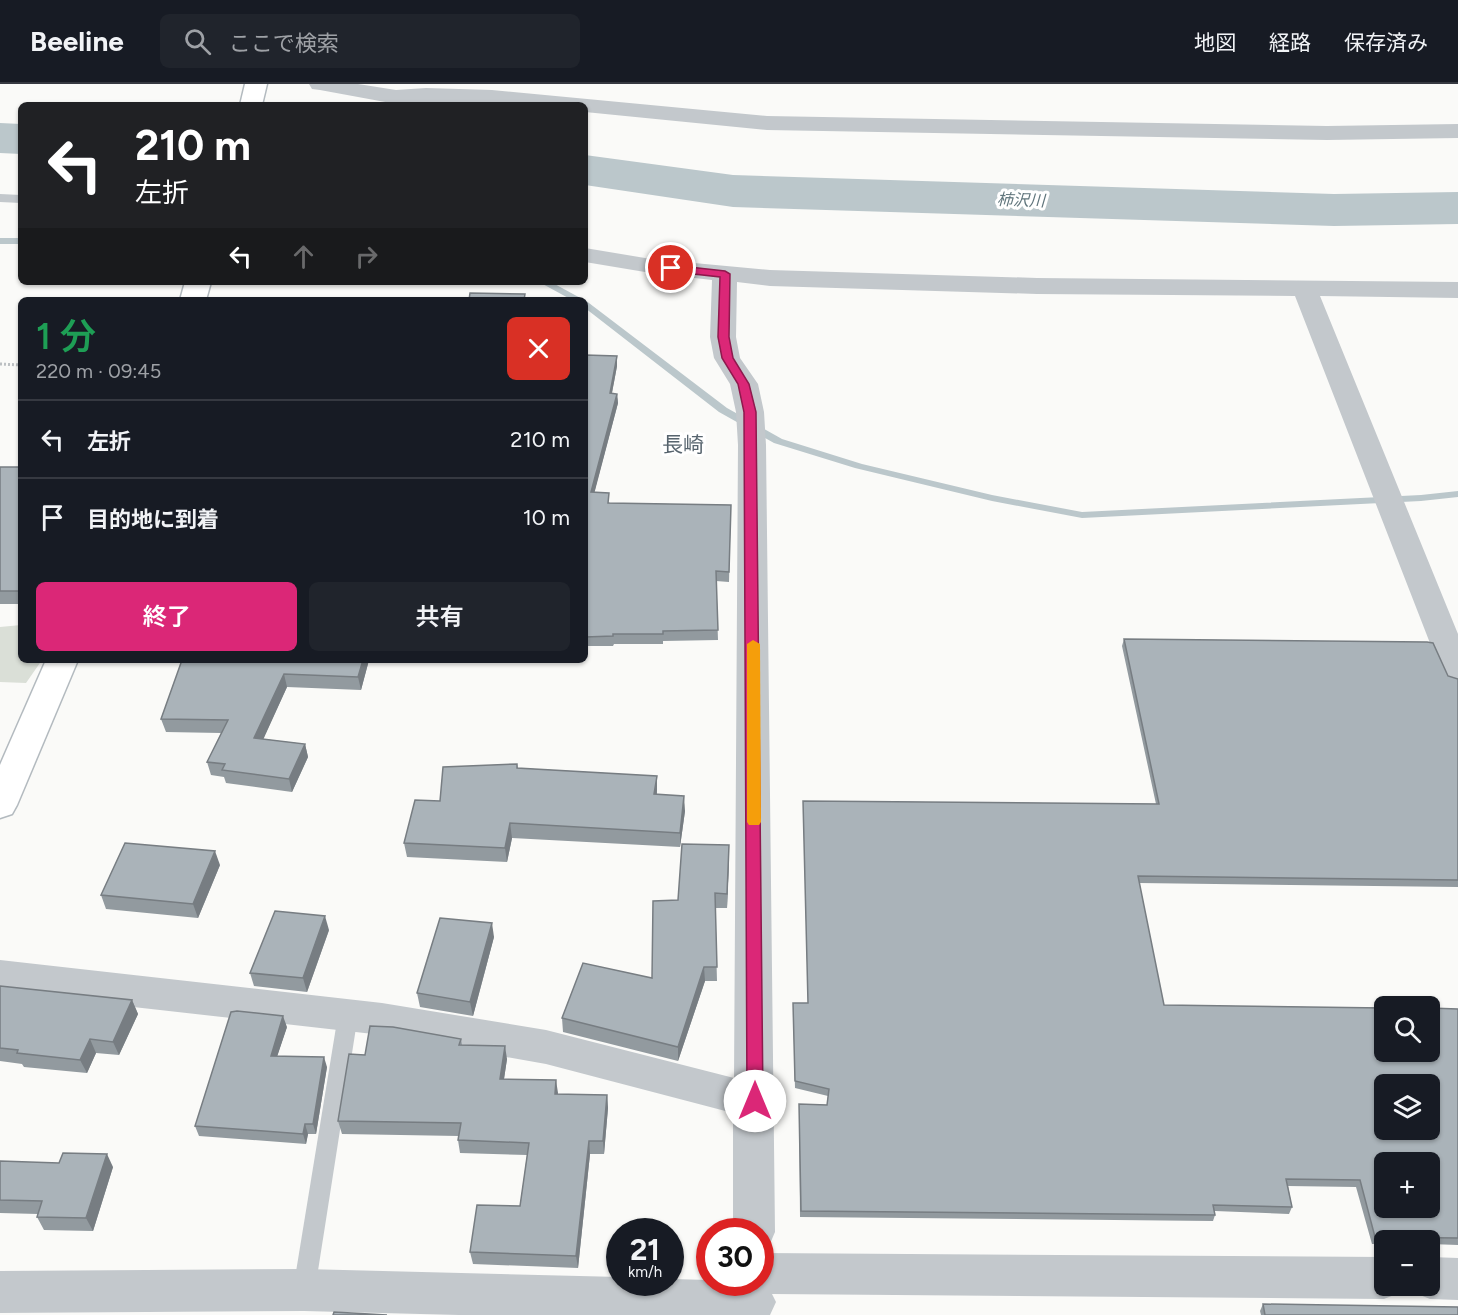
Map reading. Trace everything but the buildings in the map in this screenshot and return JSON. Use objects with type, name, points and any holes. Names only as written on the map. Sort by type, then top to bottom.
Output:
[{"type":"street","points":[[320,84],[396,97],[426,95],[492,97],[545,102]]},
{"type":"street","points":[[588,106],[767,123],[1327,133],[1458,131]]},
{"type":"street","points":[[588,256],[651,266],[770,278],[1037,286],[1458,290]]},
{"type":"street","points":[[725,274],[723,337],[727,358],[744,384],[751,428],[754,1218]]},
{"type":"street","points":[[1305,290],[1458,674]]},
{"type":"street","points":[[0,804],[61,663]]},
{"type":"street","points":[[0,976],[348,1015],[546,1047],[755,1101]]},
{"type":"street","points":[[774,1293],[1374,1278]]},
{"type":"street","points":[[1440,1278],[1458,1279]]},
{"type":"street","points":[[0,1292],[238,1303],[304,1290],[696,1293]]},
{"type":"lane","points":[[0,198],[18,199]]},
{"type":"lane","points":[[304,1290],[348,1015]]},
{"type":"path","points":[[0,364],[18,365]]},
{"type":"shaded area","points":[[18,625],[18,663],[40,663],[26,683],[0,682],[0,627]]},
{"type":"waterway","name":"柿沢川","points":[[0,138],[18,139]]},
{"type":"waterway","name":"柿沢川","points":[[588,170],[733,191],[1334,210],[1458,208]]},
{"type":"waterway","points":[[0,241],[18,241]]},
{"type":"waterway","points":[[550,285],[573,297]]},
{"type":"waterway","points":[[588,305],[723,410],[778,441],[859,466],[992,498],[1082,515],[1421,498],[1458,494]]},
{"type":"slow traffic","points":[[753,644],[754,822]]},
{"type":"district","name":"長崎","points":[[683,444]]},
{"type":"route","points":[[671,268],[725,274],[723,337],[727,358],[744,384],[750,412],[755,1101]]}]
